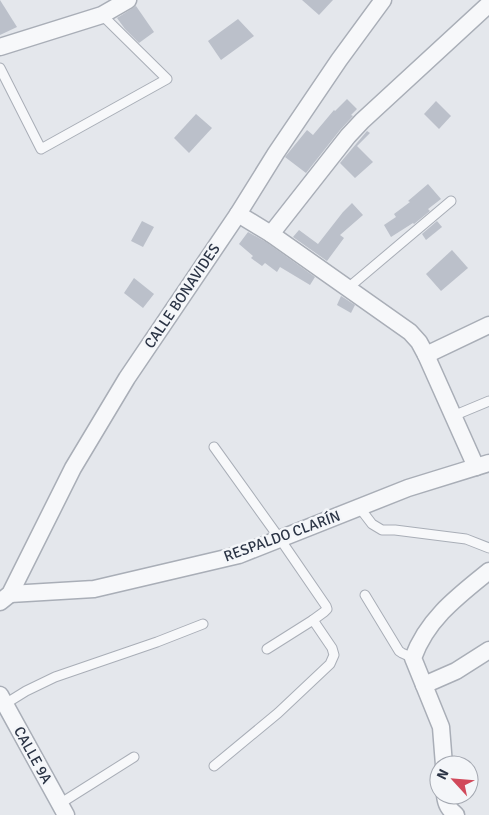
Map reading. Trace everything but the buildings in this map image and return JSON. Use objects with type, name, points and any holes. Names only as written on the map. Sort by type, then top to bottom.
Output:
[{"type":"street","points":[[0,47],[102,15],[128,0]]},
{"type":"street","name":"CALLE BONAVIDES","points":[[5,598],[73,468],[127,378],[238,214],[328,75],[383,0]]},
{"type":"street","points":[[271,234],[362,121],[489,4]]},
{"type":"street","points":[[238,214],[271,234],[410,332],[419,342],[453,416],[484,468]]},
{"type":"street","points":[[426,355],[489,326]]},
{"type":"street","name":"RESPALDO CLARÍN","points":[[5,598],[94,588],[239,555],[408,488],[484,468]]},
{"type":"street","points":[[443,755],[441,727],[413,658],[418,644],[442,612],[455,598],[489,571]]},
{"type":"street","points":[[424,685],[456,671],[489,650]]},
{"type":"street","name":"CALLE 9A","points":[[2,699],[64,809]]},
{"type":"street","points":[[446,805],[456,815]]},
{"type":"lane","points":[[0,68],[41,149],[167,79],[102,15]]},
{"type":"lane","points":[[348,288],[450,202]]},
{"type":"lane","points":[[453,416],[489,401]]},
{"type":"lane","points":[[214,447],[327,609],[267,649]]},
{"type":"lane","points":[[359,507],[372,524],[382,530],[395,530],[466,540],[489,548]]},
{"type":"lane","points":[[365,595],[400,651],[413,658]]},
{"type":"lane","points":[[214,766],[278,713],[330,664],[334,656],[332,648],[313,620]]},
{"type":"lane","points":[[2,699],[55,677],[203,624]]},
{"type":"lane","points":[[64,809],[134,757]]}]
